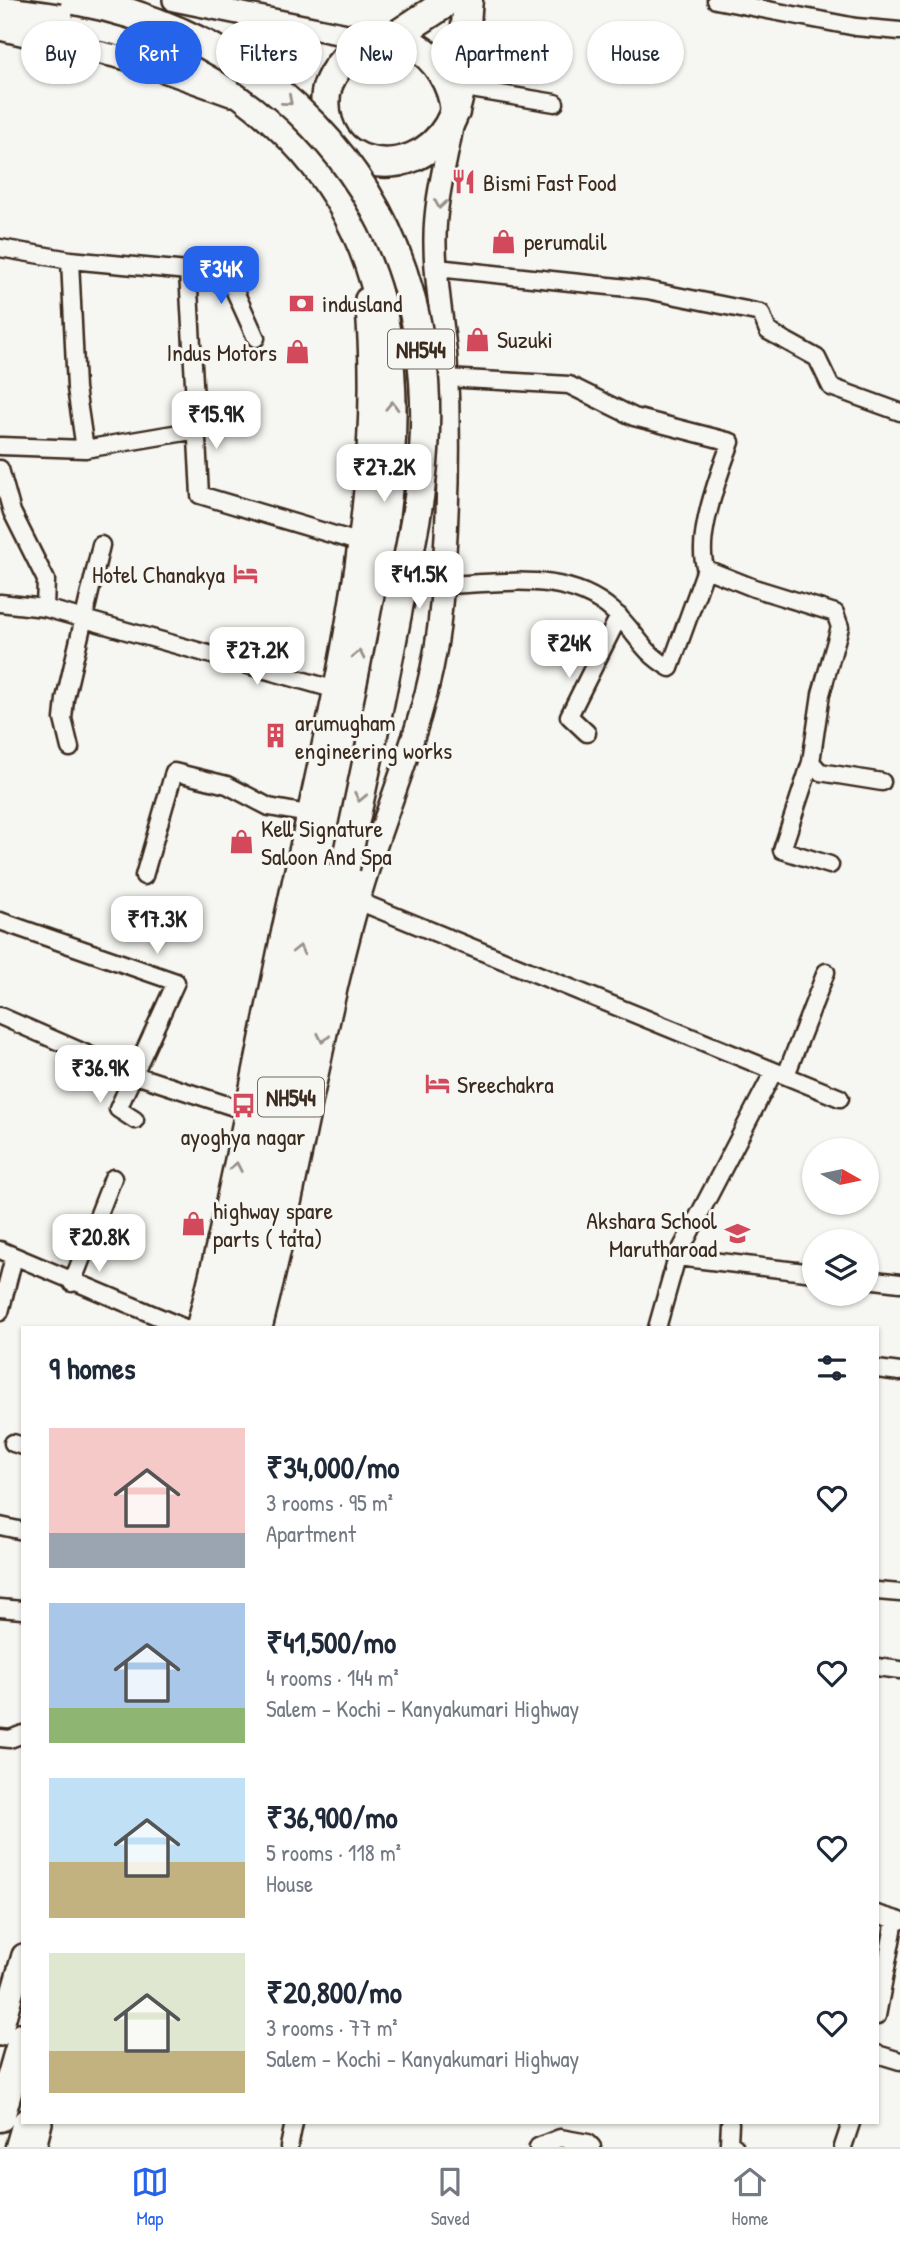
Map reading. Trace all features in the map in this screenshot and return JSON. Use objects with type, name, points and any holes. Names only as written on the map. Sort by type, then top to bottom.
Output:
[{"type":"highway","name":"NH544","points":[[75,0],[145,18],[194,37],[234,60],[300,111],[332,146],[373,202],[414,305],[423,361],[425,411],[421,483],[345,867],[315,982],[247,1326]]},
{"type":"highway","points":[[417,22],[441,6],[444,0]]},
{"type":"highway","points":[[336,69],[327,88],[325,106],[330,129],[338,142],[359,158],[382,164],[402,162],[419,155],[440,138],[457,100],[468,0]]},
{"type":"highway","name":"NH544","points":[[0,10],[115,30],[183,57],[256,104],[306,152],[339,195],[363,247],[385,312],[392,387],[383,529],[320,863],[276,1053],[219,1326]]},
{"type":"highway","points":[[417,49],[437,64],[457,100]]},
{"type":"highway","points":[[306,152],[338,142]]},
{"type":"highway","points":[[0,2117],[21,2043]]},
{"type":"highway","points":[[20,2147],[27,2124]]},
{"type":"street","points":[[174,0],[336,33]]},
{"type":"street","points":[[716,0],[856,27],[900,31]]},
{"type":"street","points":[[0,29],[136,61],[256,104]]},
{"type":"street","points":[[261,1326],[330,1002],[358,901],[422,707],[438,630],[448,532],[446,378],[435,235],[457,100],[555,103]]},
{"type":"street","points":[[198,1326],[231,1193],[333,689],[365,488],[371,345],[365,289],[339,195]]},
{"type":"street","points":[[0,248],[70,260],[188,271],[233,287],[256,338]]},
{"type":"street","points":[[70,260],[76,388],[85,449]]},
{"type":"street","points":[[437,268],[647,290],[761,313],[768,331],[817,358],[831,387],[900,412]]},
{"type":"street","points":[[188,271],[200,495],[358,542]]},
{"type":"street","points":[[442,585],[549,582],[573,586],[597,597],[619,616],[649,655],[670,668],[706,569],[701,557],[705,534],[719,474],[731,442],[634,417],[569,385],[446,378]]},
{"type":"street","points":[[0,446],[85,449],[197,430]]},
{"type":"street","points":[[0,469],[12,512],[46,580],[45,608]]},
{"type":"street","points":[[70,748],[63,719],[65,699],[101,545]]},
{"type":"street","points":[[706,569],[754,588],[835,613],[840,627],[821,694],[811,762],[782,850],[830,865]]},
{"type":"street","points":[[0,603],[45,608],[333,689]]},
{"type":"street","points":[[587,733],[569,716],[619,616]]},
{"type":"street","points":[[811,762],[820,772],[883,782]]},
{"type":"street","points":[[144,876],[174,772],[227,785],[269,807],[308,814]]},
{"type":"street","points":[[358,901],[582,991],[679,1035],[840,1098]]},
{"type":"street","points":[[0,921],[176,982],[118,1109],[135,1120]]},
{"type":"street","points":[[658,1326],[677,1256],[780,1073],[827,972]]},
{"type":"street","points":[[0,1016],[135,1075],[246,1111]]},
{"type":"street","points":[[72,1283],[113,1178]]},
{"type":"street","points":[[0,1312],[7,1254],[180,1326]]},
{"type":"street","points":[[677,1256],[802,1272]]},
{"type":"street","points":[[879,1281],[900,1283]]},
{"type":"street","points":[[879,1369],[900,1372]]},
{"type":"street","points":[[0,1526],[21,1531]]},
{"type":"street","points":[[879,1591],[900,1593]]},
{"type":"street","points":[[0,1608],[21,1609]]},
{"type":"street","points":[[879,1667],[900,1670]]},
{"type":"street","points":[[0,1738],[10,1739],[21,1735]]},
{"type":"street","points":[[879,1915],[898,1920],[879,2007]]},
{"type":"street","points":[[0,2035],[21,1962]]},
{"type":"street","points":[[879,2055],[900,2061]]},
{"type":"street","points":[[35,2147],[41,2124]]},
{"type":"street","points":[[289,2147],[294,2124]]},
{"type":"street","points":[[730,2124],[729,2143],[735,2147]]},
{"type":"street","points":[[843,2147],[851,2124]]},
{"type":"street","points":[[538,2147],[560,2138],[588,2143],[592,2147]]},
{"type":"place","name":"Bismi Fast Food","points":[[463,182]]},
{"type":"place","name":"perumalil","points":[[504,241]]},
{"type":"place","name":"indusland","points":[[302,303]]},
{"type":"place","name":"Suzuki","points":[[477,339]]},
{"type":"place","name":"Indus Motors","points":[[297,352]]},
{"type":"place","name":"Hotel Chanakya","points":[[245,574]]},
{"type":"place","name":"arumugham engineering works","points":[[275,736]]},
{"type":"place","name":"Kell Signature Saloon And Spa","points":[[241,842]]},
{"type":"place","name":"Sreechakra","points":[[437,1084]]},
{"type":"place","name":"ayoghya nagar","points":[[243,1105]]},
{"type":"place","name":"highway spare parts ( tata)","points":[[193,1224]]},
{"type":"place","name":"Akshara School Marutharoad","points":[[737,1234]]}]
